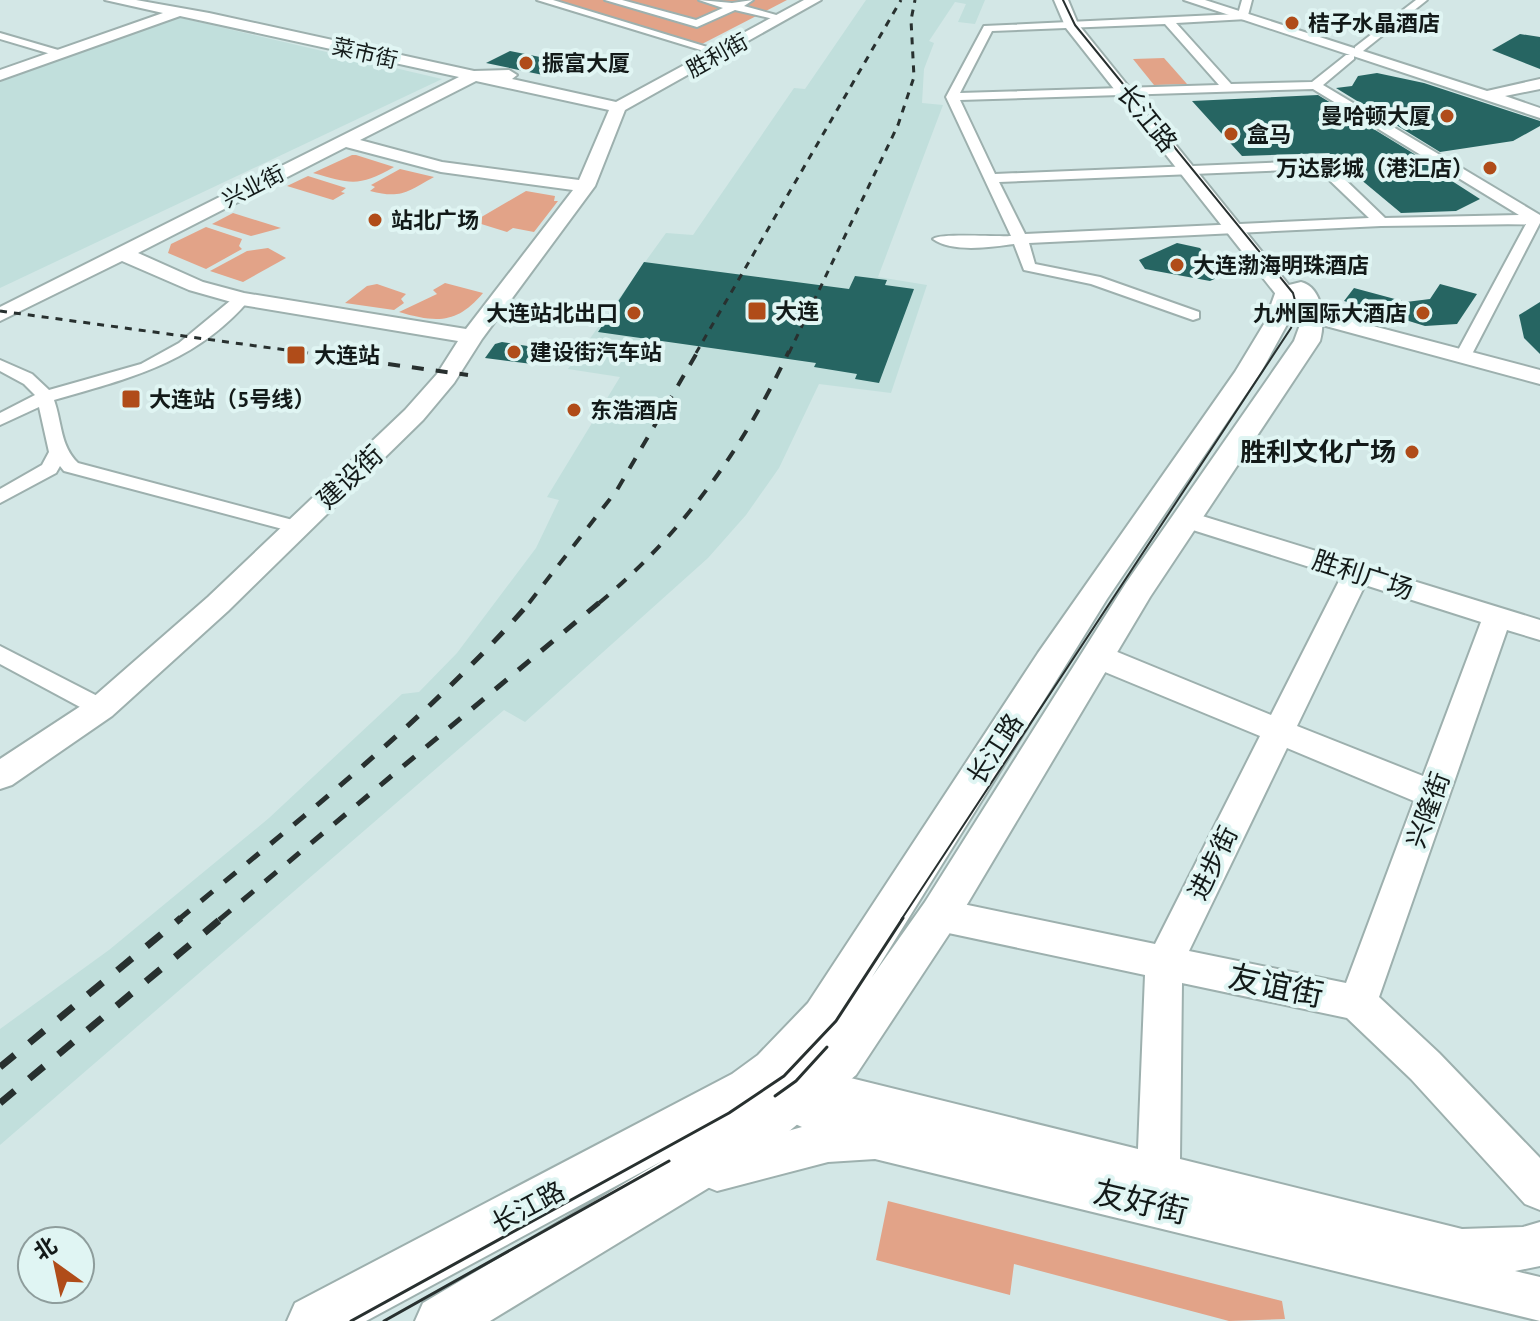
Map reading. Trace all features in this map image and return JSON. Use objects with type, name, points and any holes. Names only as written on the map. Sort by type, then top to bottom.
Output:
[{"type":"main road","name":"菜市街","points":[[112,0],[183,6]]},
{"type":"main road","name":"菜市街","points":[[143,0],[183,6],[471,77],[621,103]]},
{"type":"main road","name":"胜利街","points":[[621,103],[718,52],[806,0]]},
{"type":"main road","name":"胜利街","points":[[779,17],[814,0]]},
{"type":"main road","name":"长江路","points":[[313,1321],[780,1087],[840,1060],[939,915],[1186,519],[1307,341],[1295,303],[1243,229],[1077,24],[1061,0]]},
{"type":"main road","name":"长江路","points":[[1072,0],[1077,24]]},
{"type":"main road","points":[[1191,0],[1540,113]]},
{"type":"main road","points":[[0,75],[183,6],[509,75],[621,103]]},
{"type":"main road","name":"兴业街","points":[[0,315],[471,77],[482,73],[509,75]]},
{"type":"main road","points":[[1487,95],[1540,84]]},
{"type":"main road","name":"建设街","points":[[0,776],[101,708],[414,415],[446,378],[472,337],[586,186],[621,103]]},
{"type":"main road","points":[[344,141],[441,167],[586,186]]},
{"type":"main road","points":[[120,253],[196,286],[242,299],[472,337]]},
{"type":"main road","points":[[1295,303],[1540,377]]},
{"type":"main road","name":"长江路","points":[[441,1321],[739,1142],[780,1087],[1079,613],[1295,303]]},
{"type":"main road","name":"胜利广场","points":[[1186,519],[1540,630]]},
{"type":"main road","name":"进步街","points":[[1158,1176],[1164,963],[1357,573]]},
{"type":"main road","name":"兴隆街","points":[[1358,1003],[1497,617]]},
{"type":"main road","points":[[1099,657],[1434,795]]},
{"type":"main road","name":"友谊街","points":[[939,915],[1358,1003],[1425,1066],[1540,1189]]},
{"type":"main road","name":"友好街","points":[[780,1087],[880,1140],[1448,1275],[1540,1300]]},
{"type":"main road","name":"友好街","points":[[780,1087],[1462,1251],[1523,1249],[1540,1244]]},
{"type":"main road","points":[[670,1186],[741,1162],[828,1141],[880,1140]]},
{"type":"main road","points":[[1448,1275],[1534,1321]]},
{"type":"street","points":[[542,0],[718,52]]},
{"type":"street","points":[[610,0],[697,24],[748,0]]},
{"type":"street","points":[[604,18],[649,0]]},
{"type":"street","points":[[704,0],[779,17]]},
{"type":"street","points":[[952,97],[988,28],[1243,17],[1247,0]]},
{"type":"street","points":[[1315,85],[1422,0]]},
{"type":"street","points":[[1168,21],[1228,88]]},
{"type":"street","points":[[0,36],[61,54]]},
{"type":"street","points":[[952,97],[1315,85],[1538,219]]},
{"type":"street","points":[[952,97],[1020,239],[1029,267],[1095,280],[1193,315]]},
{"type":"street","points":[[992,178],[1321,166],[1381,222]]},
{"type":"street","points":[[940,239],[984,243],[1381,222],[1538,219]]},
{"type":"street","points":[[1464,354],[1538,219]]},
{"type":"street","points":[[0,420],[44,397],[147,368],[185,346],[242,299]]},
{"type":"street","points":[[0,365],[33,382],[44,397],[57,454],[71,467],[297,527]]},
{"type":"street","points":[[0,497],[49,469],[57,454]]},
{"type":"street","points":[[0,654],[101,708]]},
{"type":"shaded area","points":[[542,0],[787,0],[702,44]]},
{"type":"shaded area","points":[[866,0],[985,0],[975,24],[958,22],[966,4],[955,2],[929,41],[934,43],[924,69],[922,103],[943,105],[878,277],[927,285],[891,393],[819,384],[779,468],[746,515],[708,558],[525,722],[504,710],[0,1145],[0,1029],[109,950],[269,818],[402,694],[419,692],[457,653],[536,548],[559,500],[547,497],[620,377],[568,369],[666,233],[693,235],[794,88],[805,89]]},
{"type":"shaded area","points":[[177,17],[442,79],[0,288],[0,82]]},
{"type":"shaded area","points":[[1164,58],[1187,84],[1154,85],[1133,59]]},
{"type":"shaded area","points":[[352,155],[394,167],[355,182],[313,173]]},
{"type":"shaded area","points":[[400,169],[434,177],[404,193],[370,191],[375,187],[371,185]]},
{"type":"shaded area","points":[[308,176],[346,188],[341,192],[345,193],[333,200],[287,186]]},
{"type":"shaded area","points":[[526,191],[555,196],[554,201],[558,201],[534,232],[513,228],[507,232],[478,223],[478,219]]},
{"type":"shaded area","points":[[233,213],[281,228],[251,236],[212,224]]},
{"type":"shaded area","points":[[206,227],[242,239],[239,246],[242,249],[206,269],[168,253],[171,244]]},
{"type":"shaded area","points":[[268,248],[286,258],[243,282],[210,271],[247,251]]},
{"type":"shaded area","points":[[445,283],[483,293],[455,316],[435,319],[399,312],[437,294],[433,290]]},
{"type":"shaded area","points":[[377,284],[406,294],[401,299],[404,303],[394,310],[345,303],[367,286]]},
{"type":"shaded area","points":[[888,1201],[1282,1301],[1285,1319],[1229,1321],[1014,1264],[1010,1295],[876,1260]]},
{"type":"building","points":[[1520,34],[1540,37],[1540,69],[1492,50]]},
{"type":"building","name":"振富大厦","points":[[510,51],[565,62],[543,75],[486,63]]},
{"type":"building","name":"曼哈顿大厦","points":[[1377,73],[1424,83],[1540,121],[1540,126],[1513,141],[1440,152],[1336,88],[1352,86],[1358,76]]},
{"type":"building","points":[[1318,95],[1416,155],[1413,156],[1480,199],[1456,211],[1401,213],[1329,153],[1242,156],[1192,101]]},
{"type":"building","name":"大连渤海明珠酒店","points":[[1177,243],[1200,248],[1221,276],[1210,281],[1145,269],[1139,260]]},
{"type":"building","points":[[644,262],[849,289],[855,276],[887,280],[885,285],[914,289],[879,383],[855,379],[857,374],[814,367],[816,363],[598,332]]},
{"type":"building","name":"九州国际大酒店","points":[[1440,284],[1477,294],[1457,324],[1425,326],[1344,301],[1354,288],[1406,302],[1430,299]]},
{"type":"building","points":[[1540,302],[1540,354],[1524,338],[1519,315]]},
{"type":"building","name":"建设街汽车站","points":[[502,342],[534,347],[541,353],[532,364],[485,358],[495,344]]},
{"type":"tram line","points":[[901,920],[1291,328],[1297,308],[1293,293],[1075,25],[1063,0]]},
{"type":"tram line","points":[[351,1321],[729,1113],[784,1076],[836,1021],[903,918]]},
{"type":"tram line","points":[[775,1096],[796,1081],[827,1047]]},
{"type":"tram line","points":[[384,1321],[669,1161]]},
{"type":"railway","points":[[696,353],[901,0]]},
{"type":"railway","points":[[789,353],[898,125],[914,77],[911,20],[915,0]]},
{"type":"railway","points":[[0,311],[308,353]]},
{"type":"railway","points":[[293,351],[468,375]]},
{"type":"railway","points":[[529,603],[617,490],[698,351]]},
{"type":"railway","points":[[599,603],[658,548],[708,488],[752,422],[789,351]]},
{"type":"railway","points":[[178,920],[406,728],[531,601]]},
{"type":"railway","points":[[219,920],[601,601]]},
{"type":"railway","points":[[0,1067],[181,918]]},
{"type":"railway","points":[[0,1103],[222,918]]},
{"type":"place","name":"桔子水晶酒店","points":[[1292,23]]},
{"type":"place","name":"振富大厦","points":[[526,63]]},
{"type":"place","name":"曼哈顿大厦","points":[[1447,116]]},
{"type":"place","name":"盒马","points":[[1231,134]]},
{"type":"place","name":"万达影城（港汇店）","points":[[1490,168]]},
{"type":"place","name":"站北广场","points":[[375,220]]},
{"type":"place","name":"大连渤海明珠酒店","points":[[1177,265]]},
{"type":"place","name":"大连","points":[[757,311]]},
{"type":"place","name":"大连站北出口","points":[[634,313]]},
{"type":"place","name":"九州国际大酒店","points":[[1423,313]]},
{"type":"place","name":"建设街汽车站","points":[[514,352]]},
{"type":"place","name":"大连站","points":[[296,355]]},
{"type":"place","name":"大连站（5号线）","points":[[131,399]]},
{"type":"place","name":"东浩酒店","points":[[574,410]]},
{"type":"place","name":"胜利文化广场","points":[[1412,452]]}]
